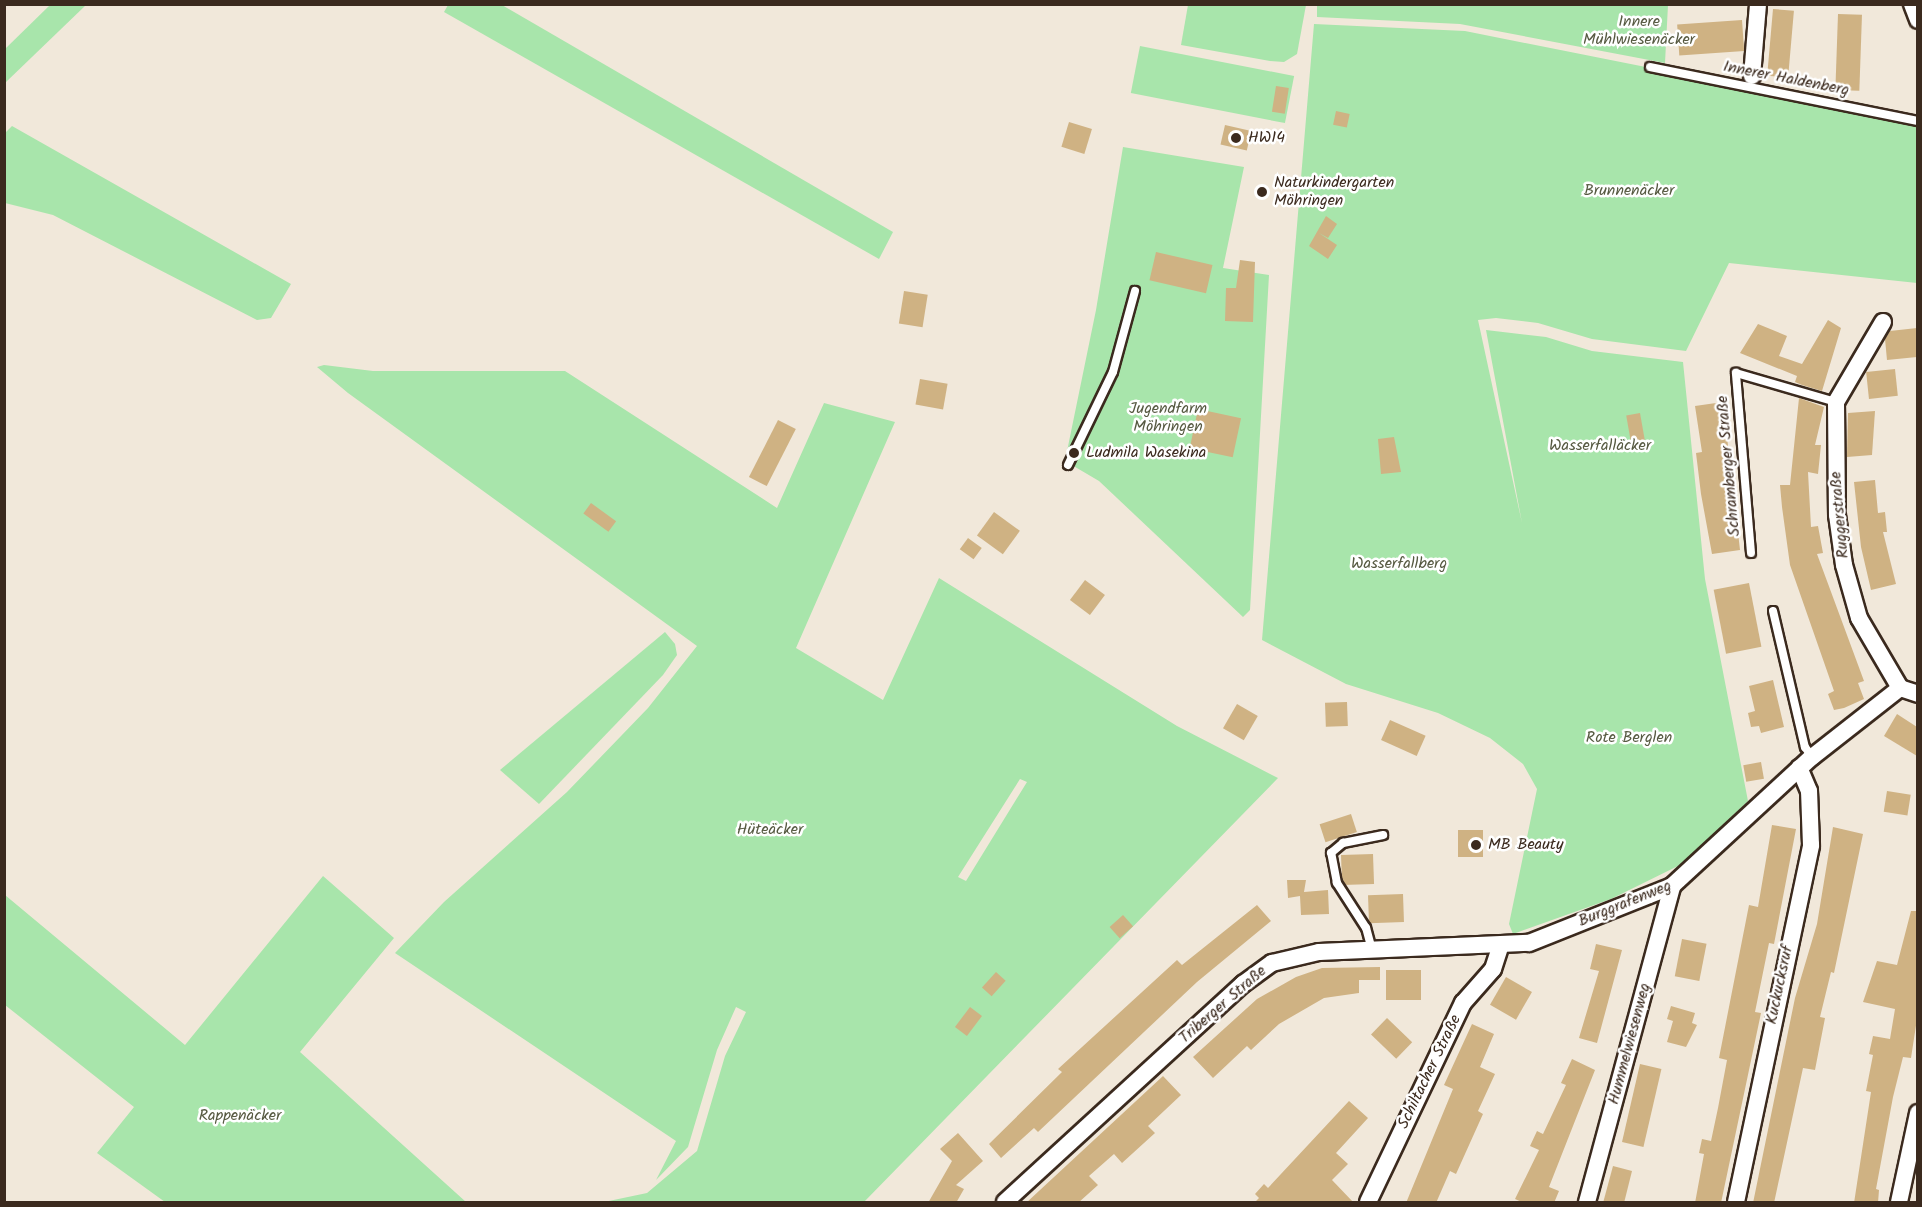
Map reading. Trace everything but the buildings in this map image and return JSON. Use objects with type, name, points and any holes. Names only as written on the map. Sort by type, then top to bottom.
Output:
[{"type":"street","points":[[1752,76],[1758,4]]},
{"type":"street","points":[[1912,4],[1917,20]]},
{"type":"street","points":[[1836,402],[1882,322]]},
{"type":"street","name":"Ruggerstraße","points":[[1836,402],[1837,515],[1844,565],[1866,634],[1900,688]]},
{"type":"street","points":[[1900,688],[1917,694]]},
{"type":"street","name":"Burggrafenweg","points":[[1500,947],[1529,943],[1672,886],[1799,768],[1900,688]]},
{"type":"street","name":"Kuckucksruf","points":[[1736,1203],[1811,845],[1809,791],[1799,768]]},
{"type":"street","name":"Hummelwiesenweg","points":[[1587,1203],[1672,886]]},
{"type":"street","name":"Triberger Straße","points":[[1005,1203],[1243,984],[1272,963],[1319,952],[1500,947]]},
{"type":"street","name":"Schiltacher Straße","points":[[1368,1203],[1458,1013],[1493,969],[1500,947]]},
{"type":"street","points":[[1899,1203],[1917,1113]]},
{"type":"lane","name":"Innerer Haldenberg","points":[[1650,67],[1917,121]]},
{"type":"lane","points":[[1068,465],[1113,372],[1135,291]]},
{"type":"lane","name":"Schramberger Straße","points":[[1750,553],[1736,373],[1836,402]]},
{"type":"lane","points":[[1773,611],[1805,747],[1812,757]]},
{"type":"lane","points":[[1372,952],[1366,928],[1337,883],[1331,853],[1343,843],[1383,835]]},
{"type":"green space","points":[[50,5],[86,5],[5,83],[5,49]]},
{"type":"green space","points":[[448,5],[502,5],[893,232],[879,259],[444,12]]},
{"type":"green space","points":[[1188,5],[1306,5],[1297,54],[1284,62],[1270,61],[1181,45]]},
{"type":"green space","name":"Innere Mühlwiesenäcker","points":[[1317,5],[1668,5],[1665,63],[1460,24],[1317,17]]},
{"type":"green space","points":[[1314,24],[1465,31],[1917,121],[1917,283],[1729,263],[1686,351],[1592,339],[1538,323],[1496,318],[1478,320],[1522,523],[1486,330],[1546,337],[1592,351],[1683,362],[1705,579],[1748,801],[1682,864],[1611,899],[1513,934],[1509,924],[1537,789],[1523,764],[1490,738],[1438,713],[1346,684],[1262,640]]},
{"type":"green space","points":[[1140,46],[1294,76],[1285,123],[1131,93]]},
{"type":"green space","points":[[12,126],[291,284],[271,318],[257,320],[53,215],[5,203],[5,133]]},
{"type":"green space","name":"Jugendfarm Möhringen","points":[[1123,147],[1244,167],[1223,268],[1269,275],[1250,610],[1243,617],[1099,481],[1065,461],[1096,310]]},
{"type":"green space","name":"Hüteäcker","points":[[324,365],[373,371],[565,371],[777,508],[824,403],[895,422],[796,648],[883,700],[939,578],[1177,726],[1278,778],[864,1202],[604,1202],[647,1193],[697,1151],[725,1056],[746,1012],[736,1007],[717,1050],[688,1147],[656,1180],[676,1141],[395,953],[444,902],[567,792],[648,708],[697,646],[348,393],[317,367]],"holes":[[[1020,779],[1027,782],[966,881],[958,877]]]},
{"type":"green space","points":[[665,632],[675,644],[677,655],[663,675],[539,804],[500,770]]},
{"type":"green space","name":"Rappenäcker","points":[[323,876],[394,938],[300,1052],[466,1202],[165,1202],[97,1153],[134,1107],[5,1005],[5,895],[185,1045]]},
{"type":"place","name":"HW14","points":[[1236,138]]},
{"type":"place","name":"Naturkindergarten Möhringen","points":[[1262,192]]},
{"type":"place","name":"Ludmila Wasekina","points":[[1074,453]]},
{"type":"place","name":"MB Beauty","points":[[1476,845]]},
{"type":"park label","name":"Brunnenäcker","points":[[1629,191]]},
{"type":"park label","name":"Wasserfalläcker","points":[[1600,446]]},
{"type":"park label","name":"Wasserfallberg","points":[[1399,564]]},
{"type":"park label","name":"Rote Berglen","points":[[1629,738]]}]
